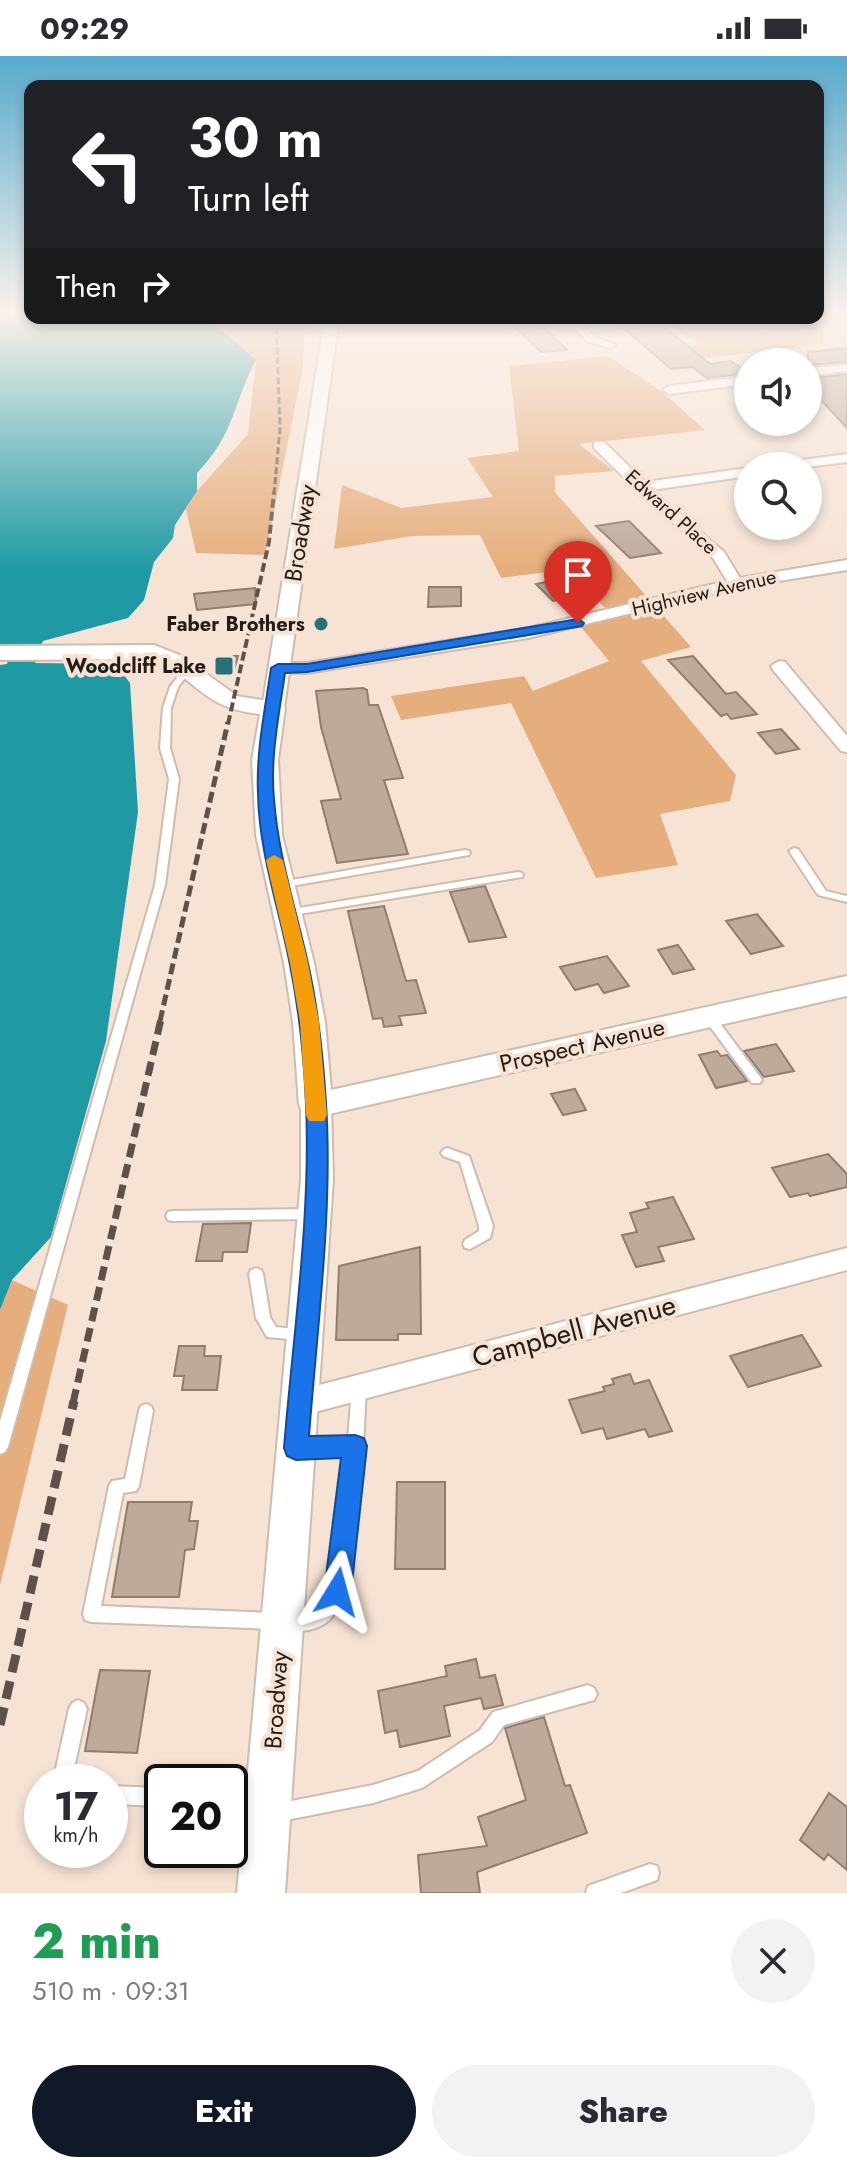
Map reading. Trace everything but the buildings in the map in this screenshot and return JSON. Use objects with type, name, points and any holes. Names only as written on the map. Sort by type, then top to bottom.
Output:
[{"type":"main road","points":[[4,653],[154,652],[172,658],[209,690],[234,703],[273,708]]},
{"type":"main road","name":"Broadway","points":[[273,708],[265,760],[266,796],[283,899],[309,1022],[316,1105]]},
{"type":"main road","name":"Prospect Avenue","points":[[316,1105],[847,986]]},
{"type":"street","name":"Broadway","points":[[273,708],[320,399]]},
{"type":"street","name":"Edward Place","points":[[599,445],[641,487],[719,555],[736,583]]},
{"type":"street","points":[[822,461],[847,458]]},
{"type":"street","points":[[641,487],[734,474]]},
{"type":"street","name":"Highview Avenue","points":[[278,668],[307,668],[528,633],[736,583],[847,565]]},
{"type":"street","points":[[779,666],[847,747]]},
{"type":"street","name":"Broadway","points":[[261,1893],[314,1214],[316,1105]]},
{"type":"street","name":"Campbell Avenue","points":[[300,1403],[847,1259]]},
{"type":"lane","points":[[0,1447],[160,885],[174,779],[165,748],[167,708],[174,687],[187,670]]},
{"type":"lane","points":[[794,851],[822,893],[847,899]]},
{"type":"lane","points":[[283,899],[465,853]]},
{"type":"lane","points":[[283,899],[518,875]]},
{"type":"lane","points":[[709,1017],[756,1080]]},
{"type":"lane","points":[[447,1153],[465,1159],[486,1226],[485,1234],[470,1244]]},
{"type":"lane","points":[[173,1216],[314,1214]]},
{"type":"lane","points":[[256,1274],[263,1318],[272,1333],[305,1334]]},
{"type":"lane","points":[[146,1411],[131,1486],[117,1486],[91,1614],[308,1623],[326,1612],[337,1592],[359,1387]]},
{"type":"lane","points":[[296,1448],[355,1446]]},
{"type":"lane","points":[[248,1804],[268,1808],[373,1794],[422,1779],[486,1736],[499,1718],[588,1694]]},
{"type":"lane","points":[[66,1764],[78,1709]]},
{"type":"lane","points":[[595,1893],[650,1873]]},
{"type":"shaded area","points":[[252,399],[297,399],[265,555],[196,553],[186,509],[197,491],[248,434]]},
{"type":"shaded area","points":[[513,399],[670,399],[705,430],[579,444],[614,471],[555,476],[555,492],[691,647],[641,661],[736,775],[730,801],[660,814],[678,865],[596,878],[511,703],[401,720],[391,696],[524,676],[533,691],[609,661],[575,620],[611,615],[571,569],[501,578],[480,535],[412,536],[334,549],[342,485],[401,508],[493,497],[467,458],[519,451]]},
{"type":"shaded area","points":[[12,1280],[68,1305],[0,1585],[0,1310]]},
{"type":"water","points":[[0,399],[239,399],[219,444],[197,473],[197,491],[175,525],[173,538],[154,562],[144,600],[128,618],[43,641],[35,663],[116,664],[130,683],[138,812],[106,1041],[51,1237],[12,1280],[0,1310],[0,665],[7,664],[12,644],[0,644]]},
{"type":"railway","points":[[274,494],[280,429],[279,399]]},
{"type":"railway","points":[[228,724],[269,542],[274,492]]},
{"type":"railway","points":[[160,1021],[228,722]]},
{"type":"railway","points":[[73,1403],[161,1019]]},
{"type":"railway","points":[[0,1725],[74,1401]]},
{"type":"slow traffic","points":[[274,860],[299,963],[309,1022],[316,1115]]},
{"type":"place","name":"Faber Brothers","points":[[321,624]]},
{"type":"place","name":"Woodcliff Lake","points":[[224,666]]},
{"type":"route","points":[[337,1592],[355,1446],[296,1448],[317,1179],[316,1105],[309,1022],[299,963],[269,835],[265,760],[278,668],[307,668],[578,623]]}]
